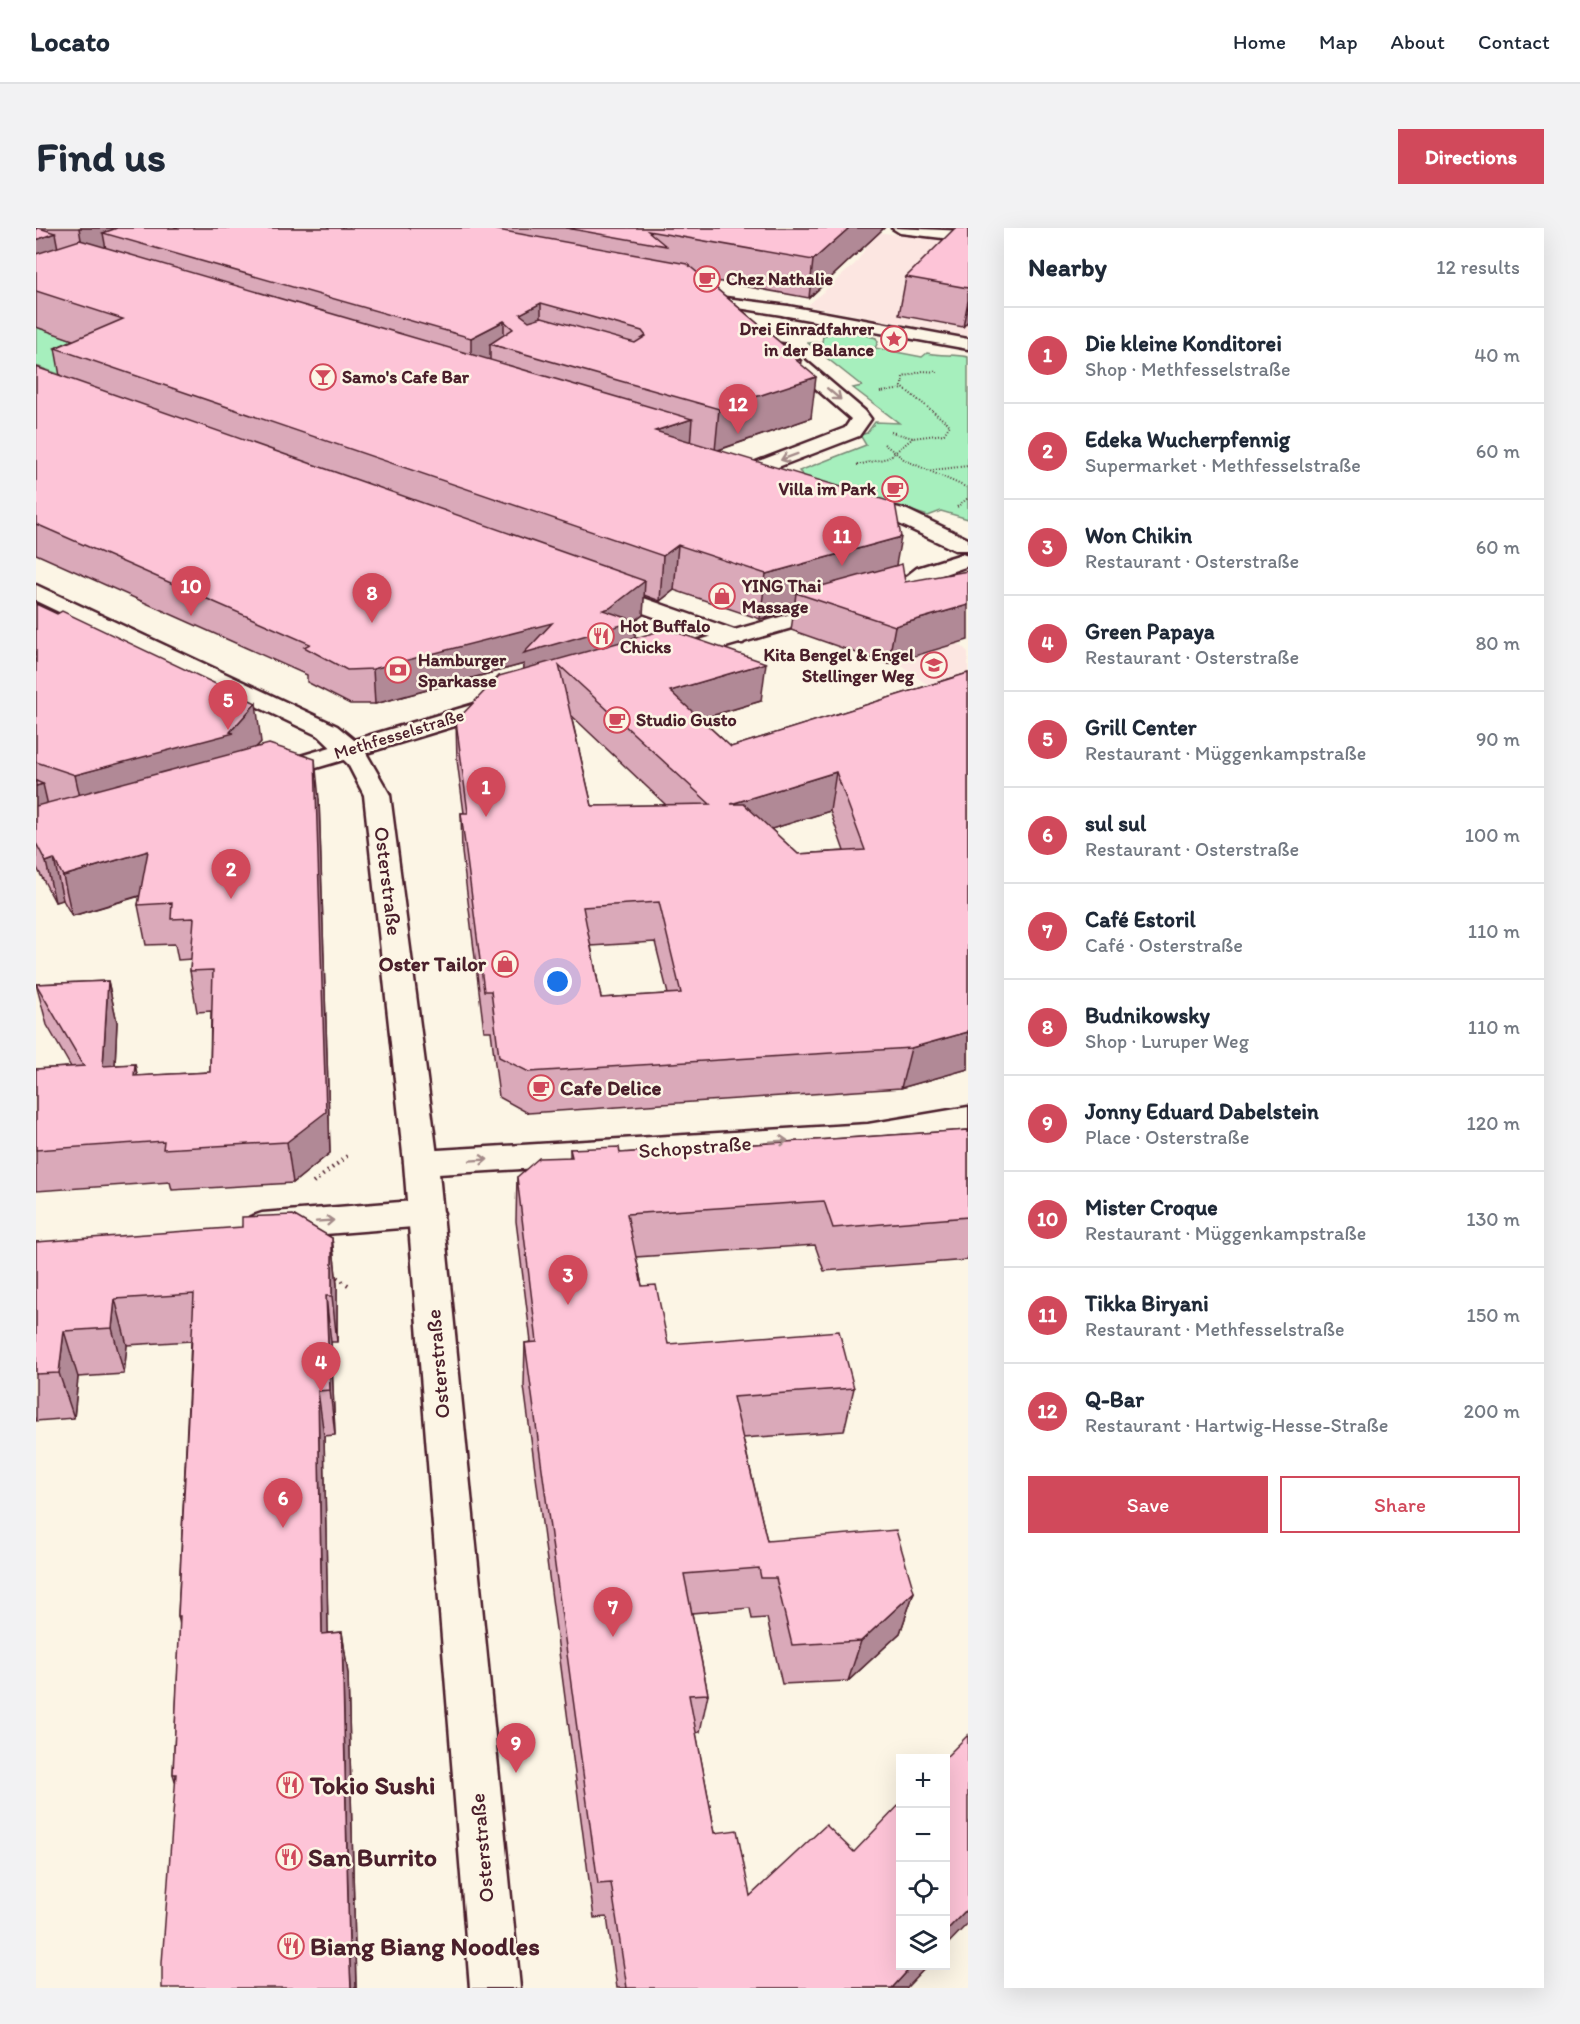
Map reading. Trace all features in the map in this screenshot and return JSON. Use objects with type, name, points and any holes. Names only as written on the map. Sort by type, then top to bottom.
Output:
[{"type":"street","points":[[900,228],[968,236]]},
{"type":"street","points":[[719,301],[748,322]]},
{"type":"street","points":[[788,312],[968,344]]},
{"type":"street","points":[[750,471],[852,432],[861,419],[764,335]]},
{"type":"street","points":[[727,464],[784,481]]},
{"type":"street","points":[[652,662],[879,596],[945,586],[966,559],[899,515],[830,495]]},
{"type":"street","points":[[582,583],[735,638]]},
{"type":"street","name":"Osterstraße","points":[[36,592],[328,731],[351,749],[368,771],[377,795],[421,1163],[495,1988]]},
{"type":"street","name":"Methfesselstraße","points":[[248,781],[524,698]]},
{"type":"street","name":"Schopstraße","points":[[421,1163],[868,1136],[968,1119]]},
{"type":"street","points":[[232,1228],[426,1214]]},
{"type":"lane","points":[[719,301],[788,312]]},
{"type":"path","points":[[904,389],[903,377],[923,371],[944,372]]},
{"type":"path","points":[[870,393],[904,389],[950,424],[944,434],[914,438],[883,430]]},
{"type":"path","points":[[896,455],[914,438]]},
{"type":"path","points":[[883,442],[896,455],[968,488]]},
{"type":"path","points":[[933,470],[968,466]]},
{"type":"path","points":[[308,1187],[347,1156]]},
{"type":"path","points":[[324,1269],[351,1287]]},
{"type":"shaded area","points":[[876,232],[968,243],[968,336],[807,306],[856,263]]},
{"type":"shaded area","name":"Kita Bengel & Engel Stellinger Weg","points":[[859,634],[954,639],[968,652],[968,715]]},
{"type":"green space","points":[[36,327],[130,359],[78,381],[36,366]]},
{"type":"green space","points":[[851,331],[876,338],[878,342],[875,348],[922,357],[927,353],[968,357],[968,519],[941,511],[928,516],[806,478],[799,471],[866,445],[860,435],[867,433],[875,422],[899,423],[853,388],[862,386],[808,343],[822,342],[823,336],[834,332]]},
{"type":"building","points":[[36,228],[39,228],[55,233],[36,240]]},
{"type":"building","points":[[117,228],[487,228],[687,264],[801,360],[796,360],[816,377],[719,409],[490,344],[513,329],[504,321],[471,338],[103,233]],"holes":[[[541,303],[642,331],[646,336],[635,343],[542,317],[529,321],[520,314]]]},
{"type":"building","points":[[566,228],[849,228],[813,260],[648,231],[666,246]]},
{"type":"building","points":[[955,228],[968,228],[968,288],[906,277]]},
{"type":"building","points":[[80,240],[692,419],[655,431],[895,503],[901,537],[766,574],[678,545],[663,556],[55,348],[123,319],[36,291],[36,254]]},
{"type":"building","points":[[36,367],[645,581],[610,608],[603,610],[636,621],[524,653],[552,623],[373,669],[347,670],[304,647],[310,644],[36,524]]},
{"type":"building","points":[[902,564],[905,582],[968,571],[968,605],[895,626],[796,593]]},
{"type":"building","points":[[36,604],[57,614],[62,611],[256,703],[230,732],[234,733],[75,775],[36,762]]},
{"type":"building","points":[[667,629],[766,663],[670,691],[731,747],[968,673],[968,1032],[911,1048],[529,1072],[499,1057],[491,991],[484,991],[461,813],[468,813],[456,721],[499,676]],"holes":[[[559,665],[710,804],[592,806]],[[836,772],[865,850],[798,854],[744,804],[731,804]],[[659,902],[681,993],[601,998],[583,907]]]},
{"type":"building","points":[[269,744],[315,759],[326,1112],[287,1142],[163,1149],[164,1141],[36,1150],[36,1069],[84,1066],[36,984],[108,981],[103,1066],[135,1064],[134,1076],[210,1072],[213,970],[190,971],[194,918],[171,919],[172,903],[138,905],[148,851],[63,876],[54,859],[46,862],[36,843],[36,806]]},
{"type":"building","points":[[968,1130],[968,1217],[833,1228],[824,1201],[627,1214],[642,1286],[656,1285],[668,1344],[839,1331],[854,1388],[733,1397],[767,1541],[896,1530],[914,1592],[861,1641],[792,1645],[776,1578],[761,1578],[759,1568],[684,1574],[708,1694],[689,1695],[715,1833],[737,1830],[750,1896],[826,1825],[854,1852],[896,1808],[896,1970],[908,1970],[892,1988],[627,1988],[611,1883],[598,1884],[525,1343],[537,1342],[517,1177],[539,1158],[572,1157],[570,1149],[619,1147],[620,1153]]},
{"type":"building","points":[[293,1215],[332,1238],[332,1296],[326,1296],[330,1390],[318,1391],[322,1634],[342,1632],[351,1988],[162,1988],[176,1774],[173,1774],[180,1616],[178,1616],[194,1294],[115,1299],[112,1328],[64,1331],[59,1373],[36,1374],[36,1242],[242,1227],[242,1217]]},
{"type":"building","points":[[968,1735],[968,1908],[950,1927],[950,1754]]},
{"type":"place","name":"Chez Nathalie","points":[[707,279]]},
{"type":"place","name":"Drei Einradfahrer in der Balance","points":[[894,339]]},
{"type":"place","name":"Samo's Cafe Bar","points":[[323,377]]},
{"type":"place","name":"Q-Bar","points":[[738,434]]},
{"type":"place","name":"Villa im Park","points":[[895,489]]},
{"type":"place","name":"Tikka Biryani","points":[[842,566]]},
{"type":"place","name":"YING Thai Massage","points":[[722,596]]},
{"type":"place","name":"Mister Croque","points":[[191,616]]},
{"type":"place","name":"Budnikowsky","points":[[372,623]]},
{"type":"place","name":"Hot Buffalo Chicks","points":[[601,636]]},
{"type":"place","name":"Kita Bengel & Engel Stellinger Weg","points":[[934,665]]},
{"type":"place","name":"Hamburger Sparkasse","points":[[398,670]]},
{"type":"place","name":"Studio Gusto","points":[[617,720]]},
{"type":"place","name":"Grill Center","points":[[228,730]]},
{"type":"place","name":"Die kleine Konditorei","points":[[486,817]]},
{"type":"place","name":"Edeka Wucherpfennig","points":[[231,899]]},
{"type":"place","name":"Oster Tailor","points":[[505,964]]},
{"type":"place","name":"Cafe Delice","points":[[541,1088]]},
{"type":"place","name":"Won Chikin","points":[[568,1305]]},
{"type":"place","name":"Green Papaya","points":[[321,1392]]},
{"type":"place","name":"sul sul","points":[[283,1528]]},
{"type":"place","name":"Café Estoril","points":[[613,1637]]},
{"type":"place","name":"Jonny Eduard Dabelstein","points":[[516,1773]]},
{"type":"place","name":"Tokio Sushi","points":[[290,1785]]},
{"type":"place","name":"San Burrito","points":[[289,1857]]},
{"type":"place","name":"Biang Biang Noodles","points":[[291,1946]]}]
